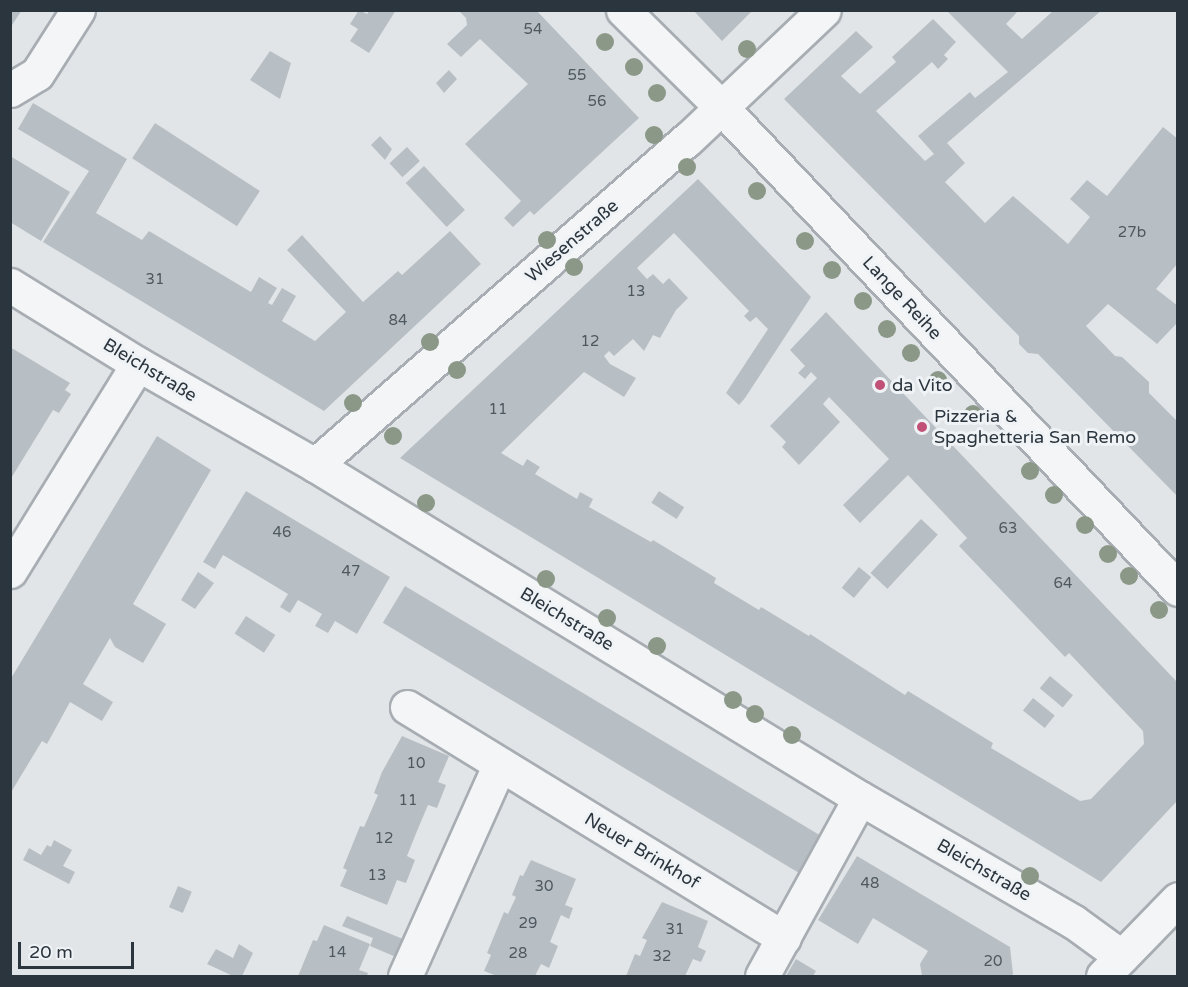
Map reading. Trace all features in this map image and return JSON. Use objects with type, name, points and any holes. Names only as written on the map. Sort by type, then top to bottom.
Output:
[{"type":"street","points":[[10,90],[37,74],[78,10]]},
{"type":"street","name":"Lange Reihe","points":[[623,10],[721,107],[1178,589]]},
{"type":"street","name":"Wiesenstraße","points":[[315,465],[688,139],[824,10]]},
{"type":"street","name":"Bleichstraße","points":[[10,285],[138,364],[315,465],[860,798],[1074,922],[1112,967]]},
{"type":"street","points":[[10,571],[138,364]]},
{"type":"street","name":"Neuer Brinkhof","points":[[407,706],[784,938]]},
{"type":"street","points":[[405,976],[500,764]]},
{"type":"street","points":[[762,976],[860,798]]},
{"type":"street","points":[[1112,967],[1178,899]]},
{"type":"building","points":[[10,10],[22,10],[10,28]]},
{"type":"building","points":[[359,10],[367,14],[370,10],[396,10],[369,53],[350,41],[358,29],[350,24]]},
{"type":"building","points":[[458,10],[536,10],[639,118],[534,215],[530,211],[513,227],[504,218],[521,201],[465,144],[528,84],[480,39],[461,57],[447,44],[467,25],[466,18]]},
{"type":"building","points":[[693,10],[753,10],[722,41]]},
{"type":"building","points":[[946,10],[1019,10],[1006,24],[1022,39],[1054,10],[1102,10],[947,143],[965,163],[945,182],[985,223],[1013,196],[1068,244],[1090,217],[1070,199],[1087,180],[1107,196],[1163,127],[1178,139],[1178,263],[1156,289],[1178,306],[1178,322],[1157,344],[1108,304],[1086,326],[1115,356],[1122,357],[1149,382],[1149,393],[1178,422],[1178,497],[1038,354],[1028,353],[1019,344],[1019,336],[784,99],[856,31],[873,47],[841,76],[860,94],[896,62],[892,57],[933,19],[956,42],[944,55],[948,59],[938,69],[932,62],[876,111],[925,161],[934,154],[918,136],[970,92],[975,98],[1008,72]]},
{"type":"building","points":[[270,51],[291,63],[280,99],[250,80]]},
{"type":"building","points":[[449,70],[457,79],[444,93],[436,83]]},
{"type":"building","points":[[33,103],[127,159],[96,213],[142,240],[149,231],[251,292],[259,277],[277,288],[268,303],[272,305],[282,288],[296,296],[282,321],[315,341],[346,312],[287,250],[302,235],[363,302],[398,271],[402,275],[450,231],[481,264],[324,411],[43,242],[89,171],[18,129]]},
{"type":"building","points":[[155,123],[260,191],[237,226],[132,158]]},
{"type":"building","points":[[380,136],[392,149],[385,160],[371,145]]},
{"type":"building","points":[[407,147],[420,161],[402,177],[389,163]]},
{"type":"building","points":[[10,156],[70,192],[41,241],[10,222]]},
{"type":"building","points":[[424,166],[465,210],[447,227],[406,183]]},
{"type":"building","points":[[698,179],[811,297],[745,398],[739,405],[726,393],[768,329],[756,317],[750,322],[744,316],[749,311],[674,233],[637,268],[647,279],[653,274],[663,284],[669,278],[688,298],[676,310],[660,338],[653,335],[644,351],[633,339],[614,356],[609,351],[604,356],[610,364],[636,378],[624,397],[584,372],[501,453],[523,466],[527,459],[540,467],[535,474],[577,499],[580,492],[593,499],[589,507],[651,542],[653,540],[716,578],[714,583],[759,610],[761,607],[809,636],[810,634],[905,695],[908,691],[993,743],[991,748],[1080,801],[1091,799],[1144,744],[1143,731],[1069,653],[1065,657],[959,546],[967,538],[908,475],[860,523],[843,505],[889,459],[829,397],[823,404],[840,422],[799,465],[782,447],[786,442],[770,426],[817,378],[811,372],[805,379],[798,373],[805,366],[790,350],[826,312],[1178,683],[1178,800],[1101,882],[400,458]]},
{"type":"building","points":[[10,347],[70,383],[65,390],[71,394],[59,413],[53,410],[10,480]]},
{"type":"building","points":[[157,436],[211,470],[133,604],[166,624],[143,663],[115,647],[110,638],[83,684],[113,702],[102,721],[70,702],[47,744],[42,741],[10,794],[10,680]]},
{"type":"building","points":[[246,491],[390,577],[357,634],[335,621],[328,633],[315,626],[322,614],[298,600],[290,613],[280,607],[288,594],[223,555],[215,569],[203,562]]},
{"type":"building","points":[[659,491],[684,507],[677,519],[651,503]]},
{"type":"building","points":[[921,519],[938,535],[887,589],[871,573]]},
{"type":"building","points":[[859,567],[871,577],[854,598],[842,588]]},
{"type":"building","points":[[198,572],[214,583],[195,609],[181,600]]},
{"type":"building","points":[[405,586],[822,837],[800,874],[383,623]]},
{"type":"building","points":[[246,616],[275,635],[264,653],[235,634]]},
{"type":"building","points":[[1050,676],[1073,695],[1063,708],[1040,688]]},
{"type":"building","points":[[1033,698],[1055,716],[1045,728],[1023,710]]},
{"type":"building","points":[[402,736],[449,756],[438,782],[446,785],[437,808],[428,805],[407,856],[415,860],[406,883],[397,880],[387,905],[340,886],[347,870],[343,868],[360,826],[364,827],[378,795],[374,793],[382,772]]},
{"type":"building","points":[[54,840],[72,850],[63,866],[75,872],[69,884],[23,860],[29,848],[41,855],[47,845],[51,847]]},
{"type":"building","points":[[857,856],[1010,947],[1013,974],[1011,976],[922,976],[920,964],[928,951],[873,918],[858,944],[818,920]]},
{"type":"building","points":[[531,860],[576,879],[565,905],[573,908],[569,919],[561,915],[550,942],[558,946],[549,968],[541,964],[535,976],[497,976],[484,971],[491,955],[487,953],[504,912],[508,914],[516,897],[512,895],[520,875],[523,876]]},
{"type":"building","points":[[178,886],[192,892],[183,913],[169,907]]},
{"type":"building","points":[[662,902],[708,921],[698,947],[706,951],[701,962],[693,959],[685,976],[626,976],[635,954],[640,956],[647,940],[642,938]]},
{"type":"building","points":[[347,916],[403,939],[396,957],[370,946],[373,938],[342,926]]},
{"type":"building","points":[[324,925],[370,944],[359,970],[368,973],[367,976],[298,976],[313,940],[317,941]]},
{"type":"building","points":[[239,944],[253,953],[242,976],[233,976],[207,964],[216,949],[233,958]]},
{"type":"building","points":[[796,959],[816,971],[813,976],[786,976]]},
{"type":"place","name":"da Vito","points":[[880,385]]},
{"type":"place","name":"Pizzeria & Spaghetteria San Remo","points":[[922,427]]}]
